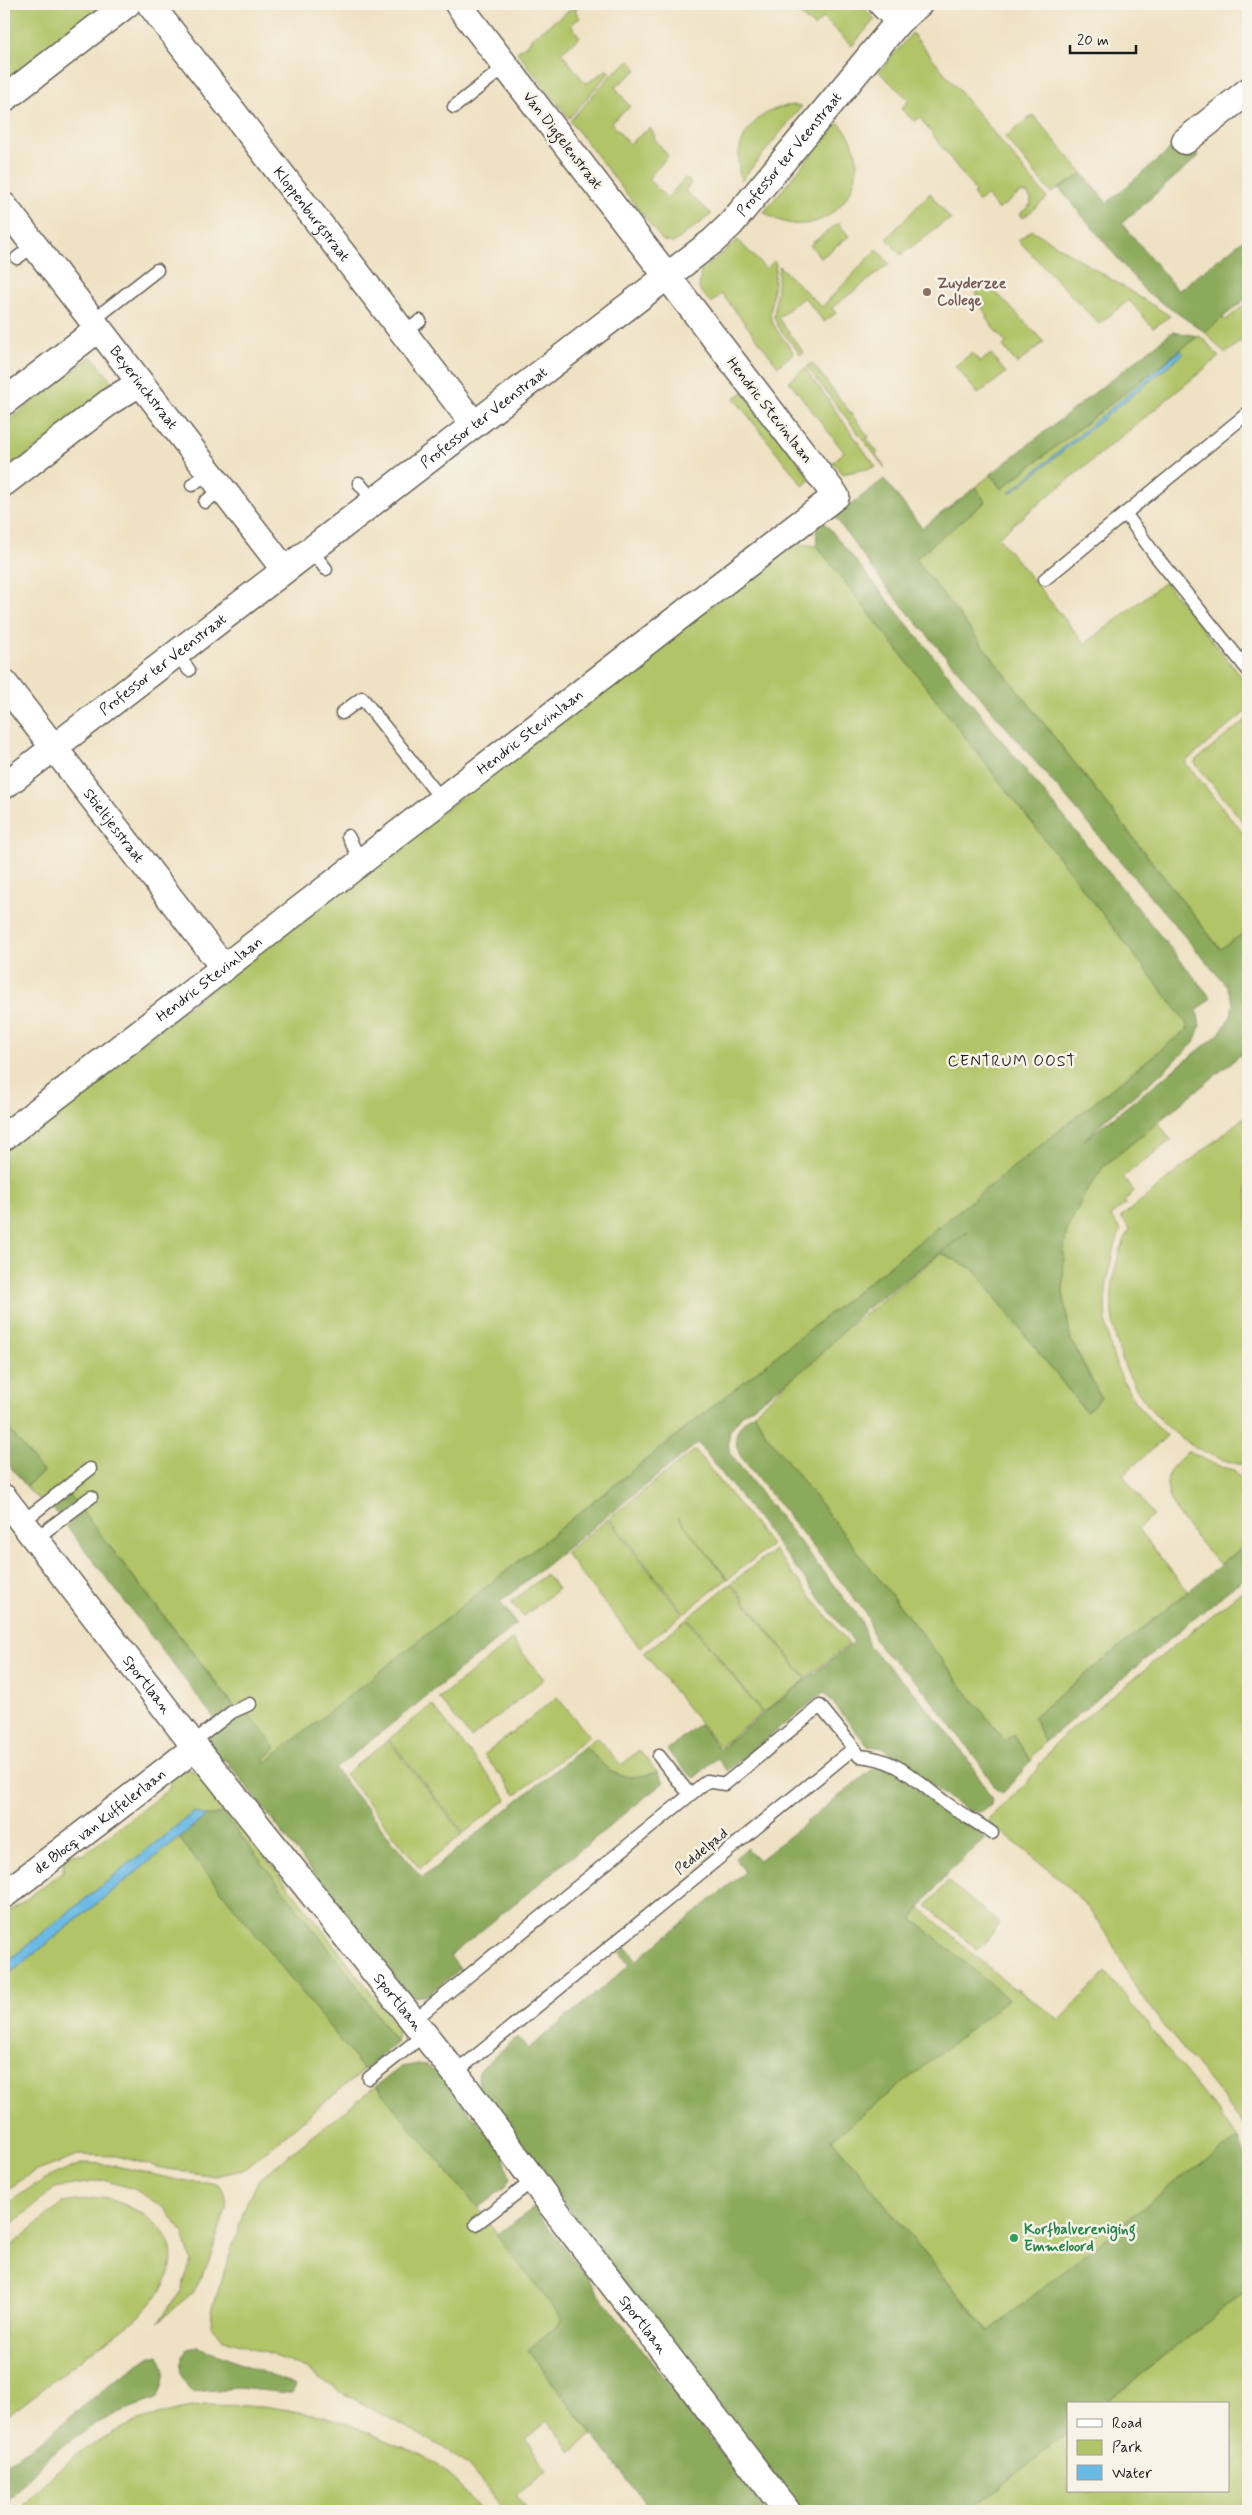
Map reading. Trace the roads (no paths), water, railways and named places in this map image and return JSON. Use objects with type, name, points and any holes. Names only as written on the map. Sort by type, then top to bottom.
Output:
[{"type":"street","points":[[4,98],[127,4]]},
{"type":"street","name":"Kloppenburgstraat","points":[[150,4],[412,327],[473,423]]},
{"type":"street","name":"Van Diggelenstraat","points":[[458,4],[667,276]]},
{"type":"street","name":"Professor ter Veenstraat","points":[[4,786],[53,747],[182,661],[284,569],[310,549],[366,492],[473,423],[667,276],[731,224],[890,12],[919,4]]},
{"type":"street","points":[[1185,141],[1248,91]]},
{"type":"street","name":"Beyerinckstraat","points":[[4,206],[25,252],[95,325],[140,383],[207,487],[284,569]]},
{"type":"street","name":"Hendric Stevinlaan","points":[[4,1137],[224,968],[359,858],[442,800],[836,496],[667,276]]},
{"type":"street","points":[[4,402],[95,325]]},
{"type":"street","points":[[4,483],[112,400],[140,383]]},
{"type":"street","name":"Stieltjesstraat","points":[[4,683],[224,968]]},
{"type":"street","name":"Sportlaan","points":[[4,1498],[20,1533],[205,1754],[455,2073],[534,2180],[787,2511]]},
{"type":"street","name":"de Blocq van Kuffelerlaan","points":[[4,1896],[205,1754]]},
{"type":"lane","points":[[454,107],[506,66]]},
{"type":"lane","points":[[95,325],[157,270]]},
{"type":"lane","points":[[1045,579],[1248,413]]},
{"type":"lane","points":[[1126,513],[1155,555],[1248,670]]},
{"type":"lane","points":[[310,549],[326,569]]},
{"type":"lane","points":[[342,713],[362,698],[442,800]]},
{"type":"lane","points":[[344,839],[359,858]]},
{"type":"lane","points":[[20,1533],[90,1469]]},
{"type":"lane","points":[[20,1533],[90,1497]]},
{"type":"lane","points":[[205,1754],[232,1712],[250,1704]]},
{"type":"lane","points":[[370,2078],[419,2028],[690,1795],[707,1781],[725,1784],[820,1706],[859,1756],[883,1759],[905,1770],[946,1803],[978,1822],[992,1833]]},
{"type":"lane","name":"Peddelpad","points":[[455,2073],[854,1748]]},
{"type":"lane","points":[[659,1756],[690,1795]]},
{"type":"lane","points":[[476,2224],[534,2180]]},
{"type":"water","points":[[1181,350],[1183,354],[1009,493]]},
{"type":"water","points":[[194,1812],[206,1816],[4,1978],[4,1964]]},
{"type":"place","name":"Zuyderzee College","points":[[927,292]]},
{"type":"place","name":"Korfbalvereniging Emmeloord","points":[[1014,2238]]},
{"type":"district","name":"CENTRUM OOST","points":[[1012,1060]]}]
